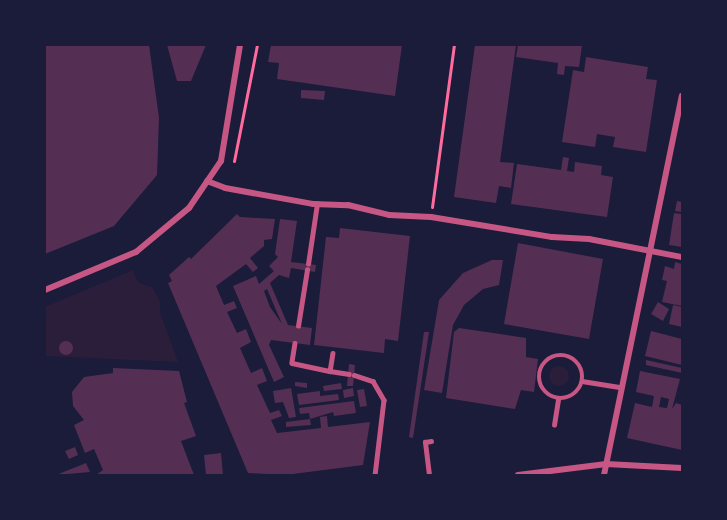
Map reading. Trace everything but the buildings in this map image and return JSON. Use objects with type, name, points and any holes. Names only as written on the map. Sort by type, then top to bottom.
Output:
[{"type":"street","points":[[45,290],[136,252],[189,208],[221,161],[240,45]]},
{"type":"street","points":[[604,475],[682,96]]},
{"type":"street","points":[[207,181],[225,188],[316,204],[348,205],[389,215],[431,217],[650,250],[682,258]]},
{"type":"street","points":[[518,475],[606,464],[682,468]]},
{"type":"lane","points":[[308,264],[316,204]]},
{"type":"lane","points":[[298,326],[307,270]]},
{"type":"lane","points":[[296,343],[292,363],[351,374],[373,381],[384,400],[375,475]]},
{"type":"lane","points":[[330,371],[333,353]]},
{"type":"lane","points":[[560,355],[574,359],[582,371],[582,381],[571,396],[558,399],[545,392],[539,380],[547,360],[560,355]]},
{"type":"lane","points":[[582,381],[621,387]]},
{"type":"lane","points":[[554,425],[558,399]]},
{"type":"lane","points":[[429,475],[425,442],[431,441]]},
{"type":"path","points":[[232,170],[242,137],[256,45]]},
{"type":"path","points":[[431,209],[454,45]]},
{"type":"path","points":[[420,207],[441,211]]},
{"type":"shaded area","points":[[133,270],[138,282],[153,288],[160,301],[160,312],[178,362],[45,356],[45,307]]},
{"type":"shaded area","points":[[559,366],[566,369],[569,376],[566,383],[559,386],[552,383],[549,376],[552,369]]}]
